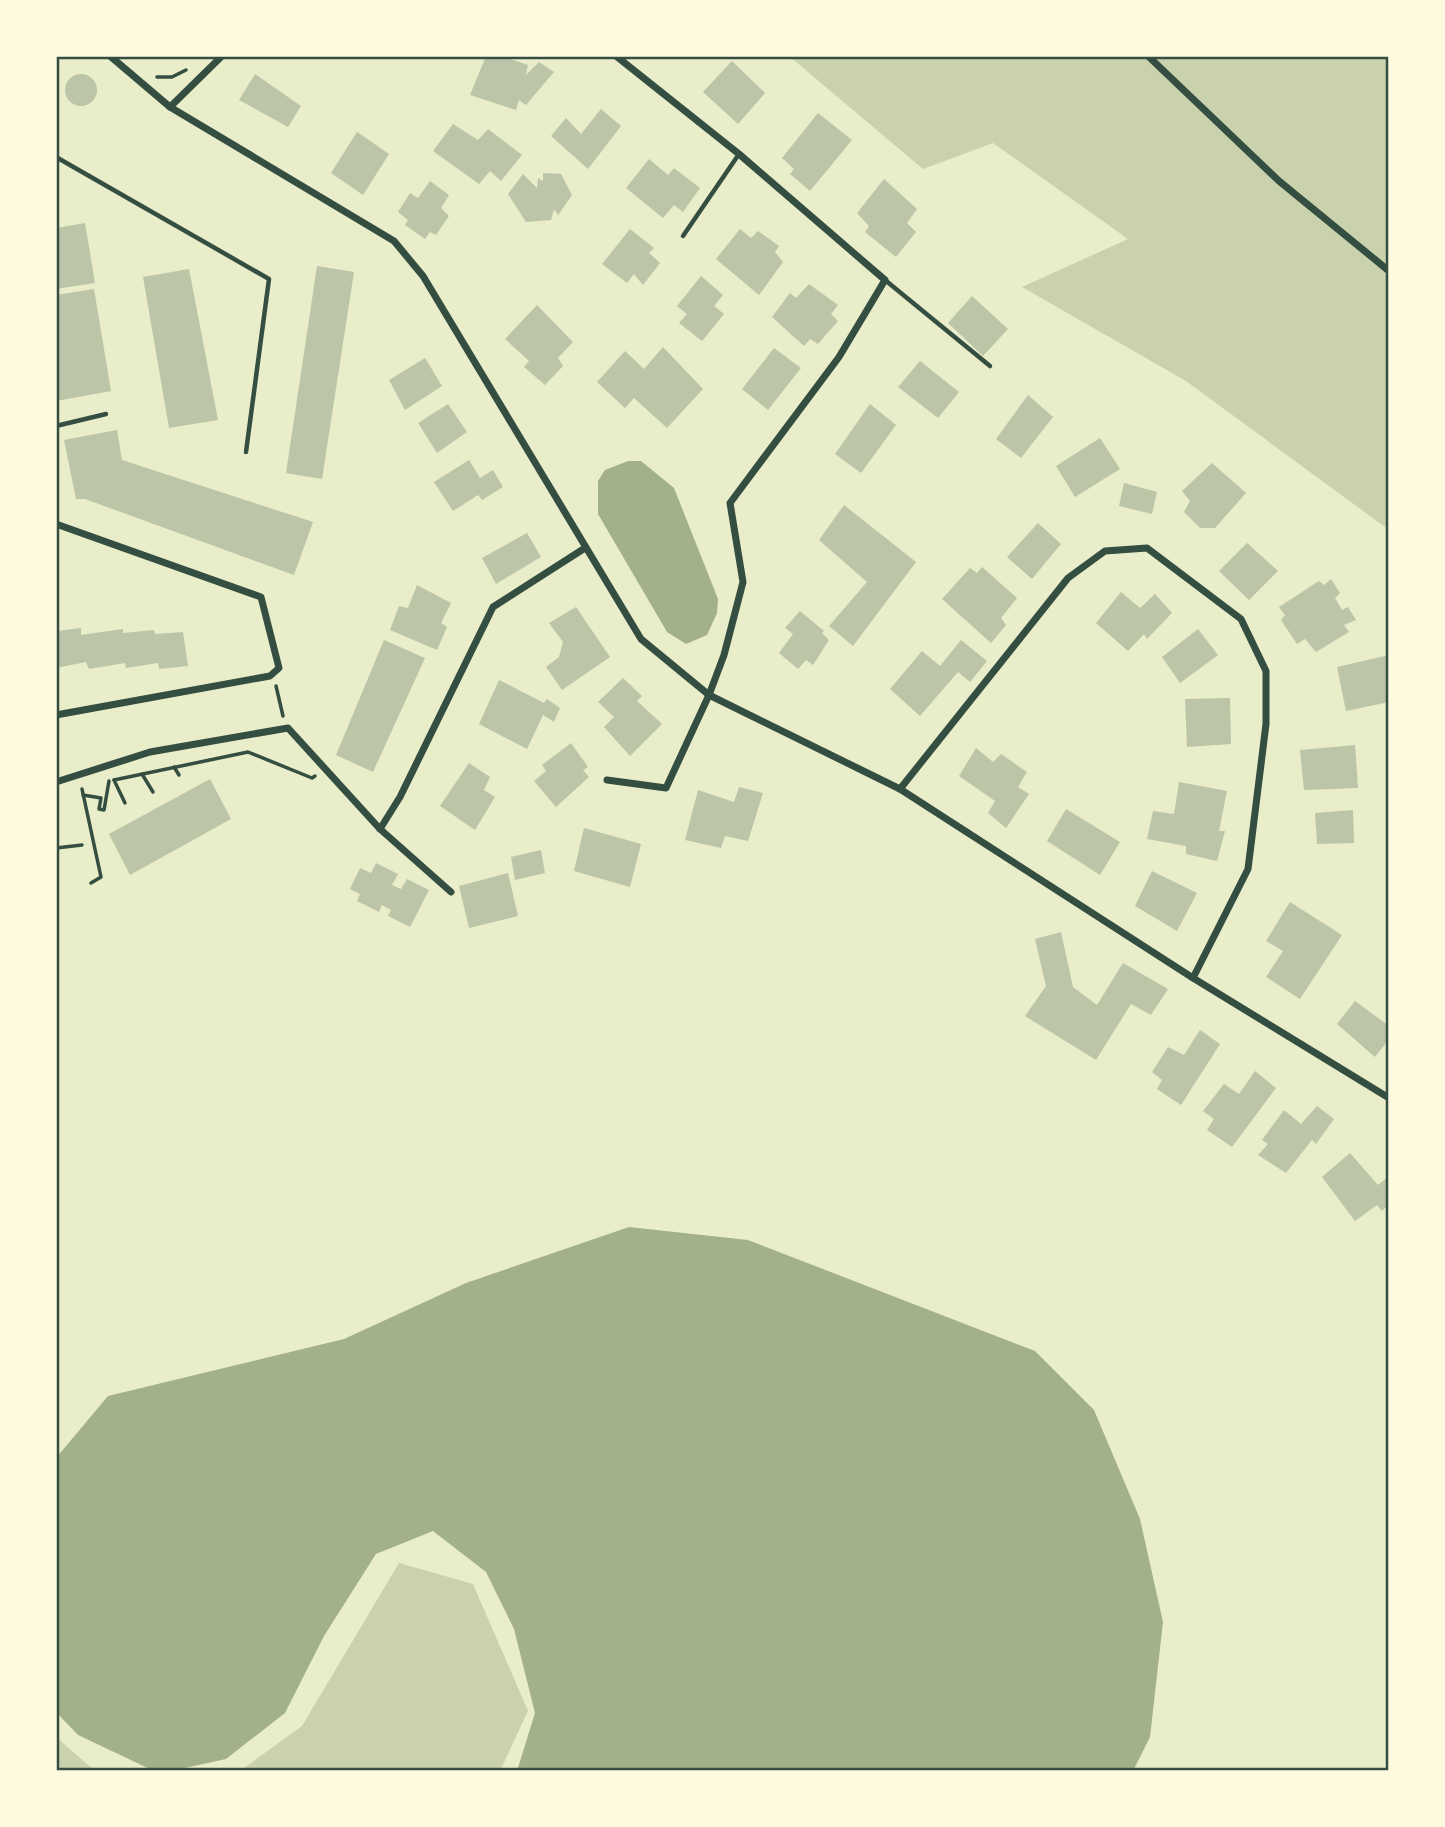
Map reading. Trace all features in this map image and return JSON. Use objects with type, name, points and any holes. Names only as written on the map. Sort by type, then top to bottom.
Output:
[{"type":"street","points":[[110,56],[170,107],[394,241],[423,276],[641,639],[709,695],[900,789],[1192,978],[1389,1098]]},
{"type":"street","points":[[170,107],[222,56]]},
{"type":"street","points":[[607,780],[666,788],[709,695],[724,654],[743,582],[730,503],[839,357],[885,280],[739,155],[616,56]]},
{"type":"street","points":[[1148,56],[1279,181],[1389,271]]},
{"type":"street","points":[[56,524],[261,597],[279,668],[270,676],[56,715]]},
{"type":"street","points":[[380,830],[400,797],[494,607],[585,548]]},
{"type":"street","points":[[900,789],[1068,578],[1105,551],[1147,548],[1241,619],[1266,671],[1266,724],[1248,869],[1192,978]]},
{"type":"street","points":[[56,782],[150,752],[288,728],[380,830],[451,892]]},
{"type":"lane","points":[[683,236],[739,155]]},
{"type":"lane","points":[[56,157],[269,279],[246,452]]},
{"type":"lane","points":[[885,280],[990,366]]},
{"type":"lane","points":[[56,426],[106,415]]},
{"type":"path","points":[[154,76],[172,77],[189,69]]},
{"type":"path","points":[[270,676],[274,680],[286,729]]},
{"type":"path","points":[[95,784],[248,752],[313,778],[325,768]]},
{"type":"path","points":[[174,768],[179,775]]},
{"type":"path","points":[[142,774],[153,792]]},
{"type":"path","points":[[83,795],[101,798],[99,809],[104,810],[111,781]]},
{"type":"path","points":[[111,781],[125,803]]},
{"type":"path","points":[[70,790],[82,787],[101,877],[91,883]]},
{"type":"path","points":[[56,848],[82,845]]},
{"type":"shaded area","points":[[789,56],[1389,56],[1389,530],[1186,381],[1022,287],[1128,239],[993,143],[923,169]]},
{"type":"shaded area","points":[[628,461],[641,461],[674,488],[718,599],[717,613],[707,635],[686,644],[667,632],[598,514],[598,481],[605,470]]},
{"type":"shaded area","points":[[629,1227],[748,1240],[1035,1351],[1094,1410],[1140,1519],[1163,1622],[1150,1737],[1133,1771],[517,1771],[535,1713],[514,1629],[486,1572],[433,1531],[376,1554],[324,1636],[285,1713],[226,1759],[171,1771],[154,1771],[78,1735],[56,1712],[56,1458],[108,1396],[344,1339],[466,1283]]},
{"type":"shaded area","points":[[399,1563],[473,1584],[528,1711],[500,1771],[240,1771],[302,1726]]},
{"type":"shaded area","points":[[56,1737],[95,1771],[56,1771]]},
{"type":"building","points":[[486,56],[501,56],[528,65],[526,75],[539,62],[554,72],[526,105],[519,100],[516,110],[470,95]]},
{"type":"building","points":[[732,61],[765,93],[738,124],[703,92]]},
{"type":"building","points":[[81,74],[92,79],[97,90],[92,101],[81,106],[70,101],[65,90],[70,79]]},
{"type":"building","points":[[255,74],[301,106],[288,127],[239,100]]},
{"type":"building","points":[[601,109],[621,126],[588,169],[551,136],[566,118],[581,134]]},
{"type":"building","points":[[818,113],[852,140],[810,191],[790,174],[794,169],[782,158]]},
{"type":"building","points":[[453,124],[478,140],[488,129],[522,155],[501,181],[490,171],[479,184],[433,151]]},
{"type":"building","points":[[357,132],[389,154],[363,195],[331,173]]},
{"type":"building","points":[[649,159],[668,175],[674,168],[700,188],[683,212],[674,205],[663,218],[626,188]]},
{"type":"building","points":[[543,173],[561,174],[572,195],[558,215],[554,209],[551,220],[526,222],[508,194],[523,174],[537,188],[538,178],[543,181]]},
{"type":"building","points":[[884,179],[917,209],[907,223],[916,232],[896,257],[865,232],[869,226],[857,213]]},
{"type":"building","points":[[430,181],[449,195],[441,208],[449,216],[436,235],[430,232],[425,239],[405,225],[408,220],[398,212],[410,193],[418,198]]},
{"type":"building","points":[[85,223],[95,283],[56,289],[56,228]]},
{"type":"building","points":[[630,229],[654,248],[649,253],[660,263],[643,285],[634,274],[627,283],[602,264]]},
{"type":"building","points":[[740,229],[751,238],[758,231],[779,246],[775,252],[783,262],[759,295],[716,259]]},
{"type":"building","points":[[317,266],[354,272],[322,479],[286,473]]},
{"type":"building","points":[[189,269],[218,420],[169,428],[143,277]]},
{"type":"building","points":[[701,276],[723,295],[714,306],[724,314],[702,341],[679,323],[687,314],[677,306]]},
{"type":"building","points":[[809,284],[838,305],[831,314],[838,321],[818,344],[810,339],[804,346],[772,317],[790,293],[796,298]]},
{"type":"building","points":[[94,289],[111,391],[56,401],[56,295]]},
{"type":"building","points":[[972,296],[1008,329],[983,356],[948,323]]},
{"type":"building","points":[[537,305],[573,342],[558,358],[563,366],[545,385],[524,367],[529,361],[505,339]]},
{"type":"building","points":[[663,347],[703,389],[667,428],[634,398],[625,408],[597,382],[625,351],[644,369]]},
{"type":"building","points":[[774,348],[801,368],[768,410],[742,389]]},
{"type":"building","points":[[425,358],[442,386],[405,410],[389,380]]},
{"type":"building","points":[[920,361],[959,392],[938,418],[898,387]]},
{"type":"building","points":[[1028,395],[1053,417],[1021,458],[996,439]]},
{"type":"building","points":[[448,404],[467,432],[437,453],[418,423]]},
{"type":"building","points":[[870,404],[896,425],[861,473],[835,454]]},
{"type":"building","points":[[117,430],[122,460],[313,522],[294,575],[85,499],[76,499],[64,440]]},
{"type":"building","points":[[1100,438],[1120,469],[1075,497],[1056,466]]},
{"type":"building","points":[[469,460],[480,478],[493,470],[503,487],[482,500],[478,495],[453,511],[434,482]]},
{"type":"building","points":[[1212,463],[1246,493],[1215,528],[1200,528],[1184,512],[1190,501],[1182,491]]},
{"type":"building","points":[[1124,483],[1157,492],[1152,514],[1119,506]]},
{"type":"building","points":[[844,505],[916,562],[853,646],[829,626],[867,582],[819,540]]},
{"type":"building","points":[[1038,523],[1061,544],[1032,579],[1007,557]]},
{"type":"building","points":[[527,533],[541,557],[496,584],[482,558]]},
{"type":"building","points":[[1247,543],[1278,571],[1249,600],[1219,571]]},
{"type":"building","points":[[982,567],[1017,598],[1001,618],[1006,625],[991,643],[942,599],[970,568],[977,573]]},
{"type":"building","points":[[1331,579],[1340,593],[1335,598],[1342,610],[1348,607],[1356,620],[1344,625],[1349,632],[1316,652],[1305,639],[1297,644],[1281,620],[1285,615],[1279,607],[1319,581],[1324,585]]},
{"type":"building","points":[[417,585],[451,603],[441,623],[447,627],[437,650],[390,630],[399,606],[408,608]]},
{"type":"building","points":[[1121,592],[1140,608],[1155,594],[1172,613],[1147,639],[1144,634],[1128,651],[1096,623]]},
{"type":"building","points":[[576,607],[610,657],[562,690],[546,667],[559,657],[563,642],[549,623]]},
{"type":"building","points":[[800,611],[824,631],[822,633],[829,640],[813,665],[806,660],[798,669],[779,653],[793,634],[785,628]]},
{"type":"building","points":[[81,628],[81,635],[123,629],[123,633],[154,630],[155,634],[183,632],[188,666],[159,669],[158,663],[126,668],[125,663],[89,669],[86,662],[56,668],[56,631]]},
{"type":"building","points":[[1198,629],[1218,655],[1180,683],[1162,657]]},
{"type":"building","points":[[384,640],[425,658],[373,772],[336,755]]},
{"type":"building","points":[[961,640],[987,661],[970,682],[958,672],[920,716],[890,689],[922,651],[940,666]]},
{"type":"building","points":[[1389,655],[1389,702],[1346,711],[1337,667]]},
{"type":"building","points":[[623,678],[642,696],[637,701],[662,724],[630,756],[604,727],[614,717],[598,702]]},
{"type":"building","points":[[499,680],[544,703],[547,699],[560,708],[554,722],[543,715],[527,749],[479,724]]},
{"type":"building","points":[[1230,698],[1231,744],[1187,747],[1185,699]]},
{"type":"building","points":[[571,743],[588,767],[583,770],[589,777],[556,807],[534,781],[546,771],[542,765]]},
{"type":"building","points":[[1355,745],[1358,788],[1304,790],[1300,750]]},
{"type":"building","points":[[976,748],[993,762],[1001,754],[1027,772],[1018,787],[1029,794],[1006,828],[988,813],[995,801],[959,776]]},
{"type":"building","points":[[469,763],[490,777],[484,790],[495,797],[475,830],[440,806]]},
{"type":"building","points":[[210,779],[231,819],[130,875],[109,834]]},
{"type":"building","points":[[1179,782],[1227,791],[1219,831],[1225,831],[1217,861],[1186,854],[1186,846],[1147,839],[1153,811],[1174,814]]},
{"type":"building","points":[[739,787],[763,793],[748,841],[725,836],[721,848],[685,840],[698,790],[734,802]]},
{"type":"building","points":[[1066,809],[1120,842],[1100,875],[1047,841]]},
{"type":"building","points":[[1353,810],[1354,843],[1317,844],[1315,813]]},
{"type":"building","points":[[584,828],[641,844],[630,887],[574,871]]},
{"type":"building","points":[[541,850],[545,873],[515,880],[511,857]]},
{"type":"building","points":[[376,863],[398,874],[392,885],[401,889],[407,879],[429,890],[410,927],[388,916],[391,910],[382,905],[379,912],[357,901],[360,894],[350,889],[360,868],[371,873]]},
{"type":"building","points":[[1152,871],[1197,893],[1177,931],[1135,906]]},
{"type":"building","points":[[508,873],[518,916],[469,928],[459,886]]},
{"type":"building","points":[[1290,902],[1342,935],[1300,999],[1266,977],[1283,951],[1266,941]]},
{"type":"building","points":[[1061,932],[1073,987],[1097,1005],[1123,963],[1168,989],[1151,1015],[1131,1004],[1096,1060],[1025,1016],[1046,986],[1035,939]]},
{"type":"building","points":[[1355,1001],[1389,1026],[1389,1039],[1375,1057],[1337,1024]]},
{"type":"building","points":[[1200,1030],[1220,1044],[1181,1105],[1157,1089],[1162,1080],[1152,1072],[1168,1047],[1184,1055]]},
{"type":"building","points":[[1255,1071],[1276,1088],[1232,1147],[1207,1130],[1214,1119],[1203,1111],[1224,1084],[1239,1094]]},
{"type":"building","points":[[1317,1106],[1334,1119],[1316,1144],[1312,1140],[1286,1173],[1258,1155],[1268,1144],[1262,1140],[1284,1110],[1301,1124]]},
{"type":"building","points":[[1350,1153],[1378,1185],[1389,1176],[1389,1204],[1382,1211],[1377,1205],[1355,1221],[1322,1177]]}]
